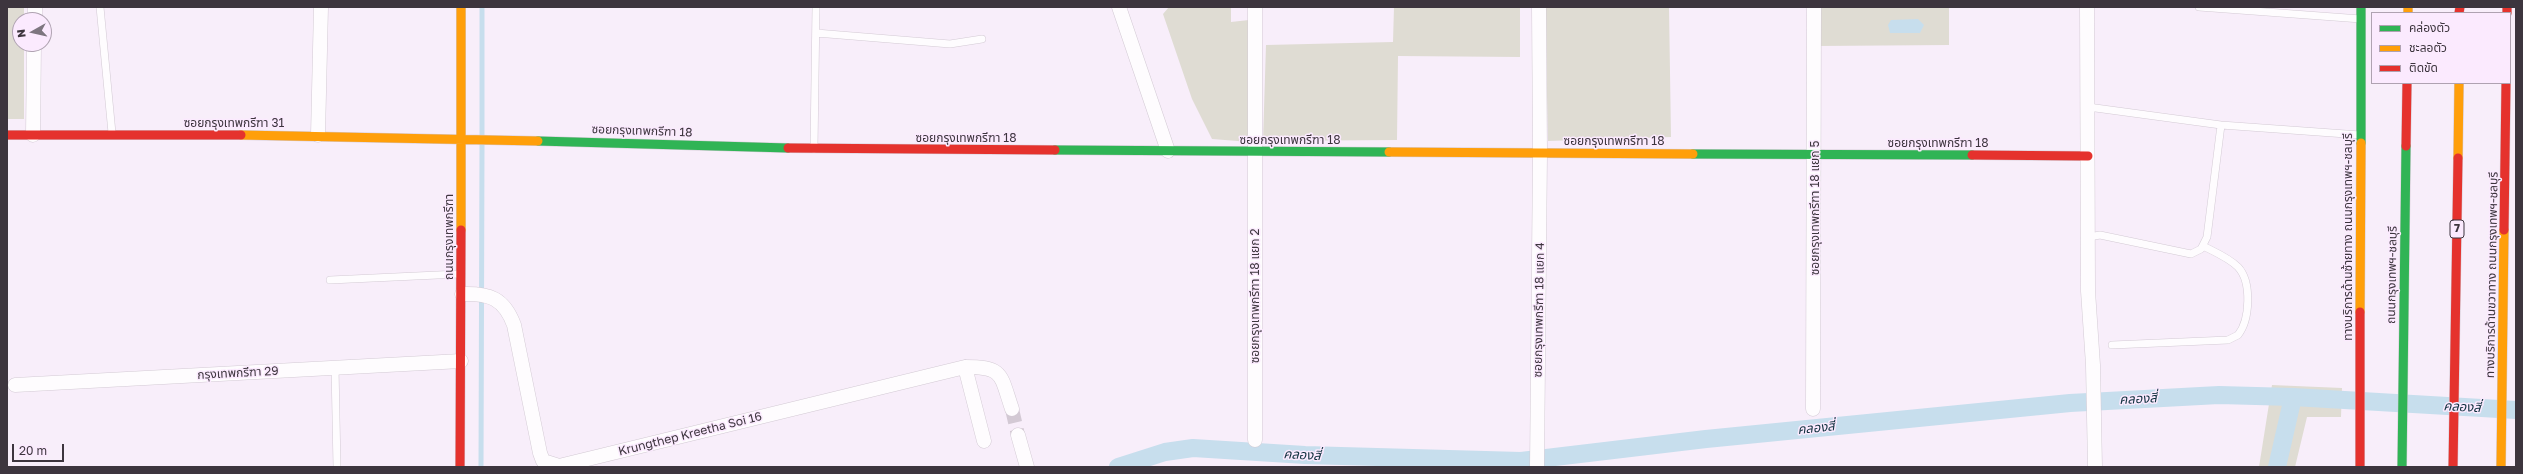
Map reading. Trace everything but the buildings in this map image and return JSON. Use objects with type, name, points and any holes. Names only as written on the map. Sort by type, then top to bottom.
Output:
[{"type":"main road","name":"ถนนกรุงเทพกรีฑา","points":[[460,467],[461,361],[475,294],[461,274],[461,7]]},
{"type":"main road","name":"ทางบริการด้านซ้ายทาง ถนนกรุงเทพฯ-ชลบุรี","points":[[2360,467],[2361,7]]},
{"type":"main road","name":"ถนนกรุงเทพฯ-ชลบุรี","points":[[2402,467],[2407,84]]},
{"type":"main road","name":"7","points":[[2453,467],[2458,84]]},
{"type":"main road","name":"ทางบริการด้านขวาทาง ถนนกรุงเทพฯ-ชลบุรี","points":[[2501,467],[2510,206],[2506,84]]},
{"type":"main road","name":"ซอยกรุงเทพกรีฑา 31","points":[[7,135],[318,135],[474,140]]},
{"type":"main road","name":"ซอยกรุงเทพกรีฑา 18","points":[[474,140],[814,149],[2088,156]]},
{"type":"street","points":[[318,135],[321,7]]},
{"type":"street","points":[[1119,7],[1168,151]]},
{"type":"street","name":"ซอยกรุงเทพกรีฑา 18 แยก 2","points":[[1255,7],[1255,440]]},
{"type":"street","name":"ซอยกรุงเทพกรีฑา 18 แยก 4","points":[[1537,467],[1540,153],[1539,7]]},
{"type":"street","name":"ซอยกรุงเทพกรีฑา 18 แยก 5","points":[[1813,409],[1815,154],[1814,7]]},
{"type":"street","points":[[2087,7],[2088,291],[2093,380],[2095,467]]},
{"type":"street","points":[[33,135],[34,52]]},
{"type":"street","name":"Krungthep Kreetha Soi 16","points":[[475,294],[500,301],[508,310],[514,325],[540,453],[543,461],[551,465],[559,466],[965,367],[988,367],[994,370],[1002,380],[1012,409]]},
{"type":"street","name":"กรุงเทพกรีฑา 29","points":[[16,385],[461,361]]},
{"type":"street","points":[[965,367],[984,441]]},
{"type":"street","points":[[1018,435],[1028,467]]},
{"type":"lane","points":[[100,7],[112,136]]},
{"type":"lane","points":[[814,149],[816,7]]},
{"type":"lane","points":[[2199,7],[2361,19]]},
{"type":"lane","points":[[816,34],[950,44],[982,39]]},
{"type":"lane","points":[[2088,107],[2221,125],[2360,135]]},
{"type":"lane","points":[[2089,237],[2100,236],[2191,254],[2203,246],[2207,237],[2221,125]]},
{"type":"lane","points":[[2112,345],[2228,340],[2238,335],[2245,318],[2245,278],[2233,263],[2203,246]]},
{"type":"lane","points":[[330,280],[461,274]]},
{"type":"lane","points":[[335,367],[337,467]]},
{"type":"shaded area","points":[[7,7],[24,7],[24,12],[12,12],[12,52],[24,52],[24,119],[7,119]]},
{"type":"shaded area","points":[[1169,7],[1231,7],[1231,22],[1249,20],[1250,142],[1212,139],[1192,99],[1163,14]]},
{"type":"shaded area","points":[[1394,7],[1520,7],[1520,57],[1398,56],[1397,140],[1263,141],[1266,45],[1393,42]]},
{"type":"shaded area","points":[[1545,7],[1669,7],[1671,137],[1548,141]]},
{"type":"shaded area","points":[[1818,7],[1949,7],[1949,45],[1817,46]]},
{"type":"shaded area","points":[[2272,385],[2342,388],[2341,417],[2307,417],[2295,467],[2259,467]]},
{"type":"water","points":[[1918,19],[1924,25],[1920,33],[1890,33],[1888,25],[1891,20]]},
{"type":"waterway","points":[[482,7],[482,136]]},
{"type":"waterway","points":[[481,467],[482,144]]},
{"type":"waterway","name":"คลองสี่","points":[[1118,467],[1165,452],[1193,448],[1305,455],[1521,461],[1706,439],[2070,403],[2219,395],[2293,397],[2516,410]]},
{"type":"waterway","points":[[2277,467],[2293,397]]},
{"type":"tunnel","points":[[1012,409],[1018,435]]},
{"type":"traffic: fast","points":[[2361,7],[2361,143]]},
{"type":"traffic: fast","points":[[538,141],[788,148]]},
{"type":"traffic: fast","points":[[2402,467],[2406,146]]},
{"type":"traffic: fast","points":[[1055,150],[1389,152]]},
{"type":"traffic: fast","points":[[1693,154],[1972,155]]},
{"type":"traffic: slow","points":[[461,7],[461,230]]},
{"type":"traffic: slow","points":[[2408,7],[2408,12]]},
{"type":"traffic: slow","points":[[2458,158],[2459,84]]},
{"type":"traffic: slow","points":[[241,135],[538,141]]},
{"type":"traffic: slow","points":[[2360,312],[2361,143]]},
{"type":"traffic: slow","points":[[1389,152],[1693,154]]},
{"type":"traffic: slow","points":[[2501,467],[2504,230]]},
{"type":"traffic: jam","points":[[2459,12],[2460,7]]},
{"type":"traffic: jam","points":[[2507,7],[2507,12]]},
{"type":"traffic: jam","points":[[2406,146],[2407,84]]},
{"type":"traffic: jam","points":[[2504,230],[2506,84]]},
{"type":"traffic: jam","points":[[7,135],[241,135]]},
{"type":"traffic: jam","points":[[788,148],[1055,150]]},
{"type":"traffic: jam","points":[[1972,155],[2088,156]]},
{"type":"traffic: jam","points":[[2453,467],[2458,158]]},
{"type":"traffic: jam","points":[[460,467],[461,230]]},
{"type":"traffic: jam","points":[[2360,312],[2360,467]]}]
